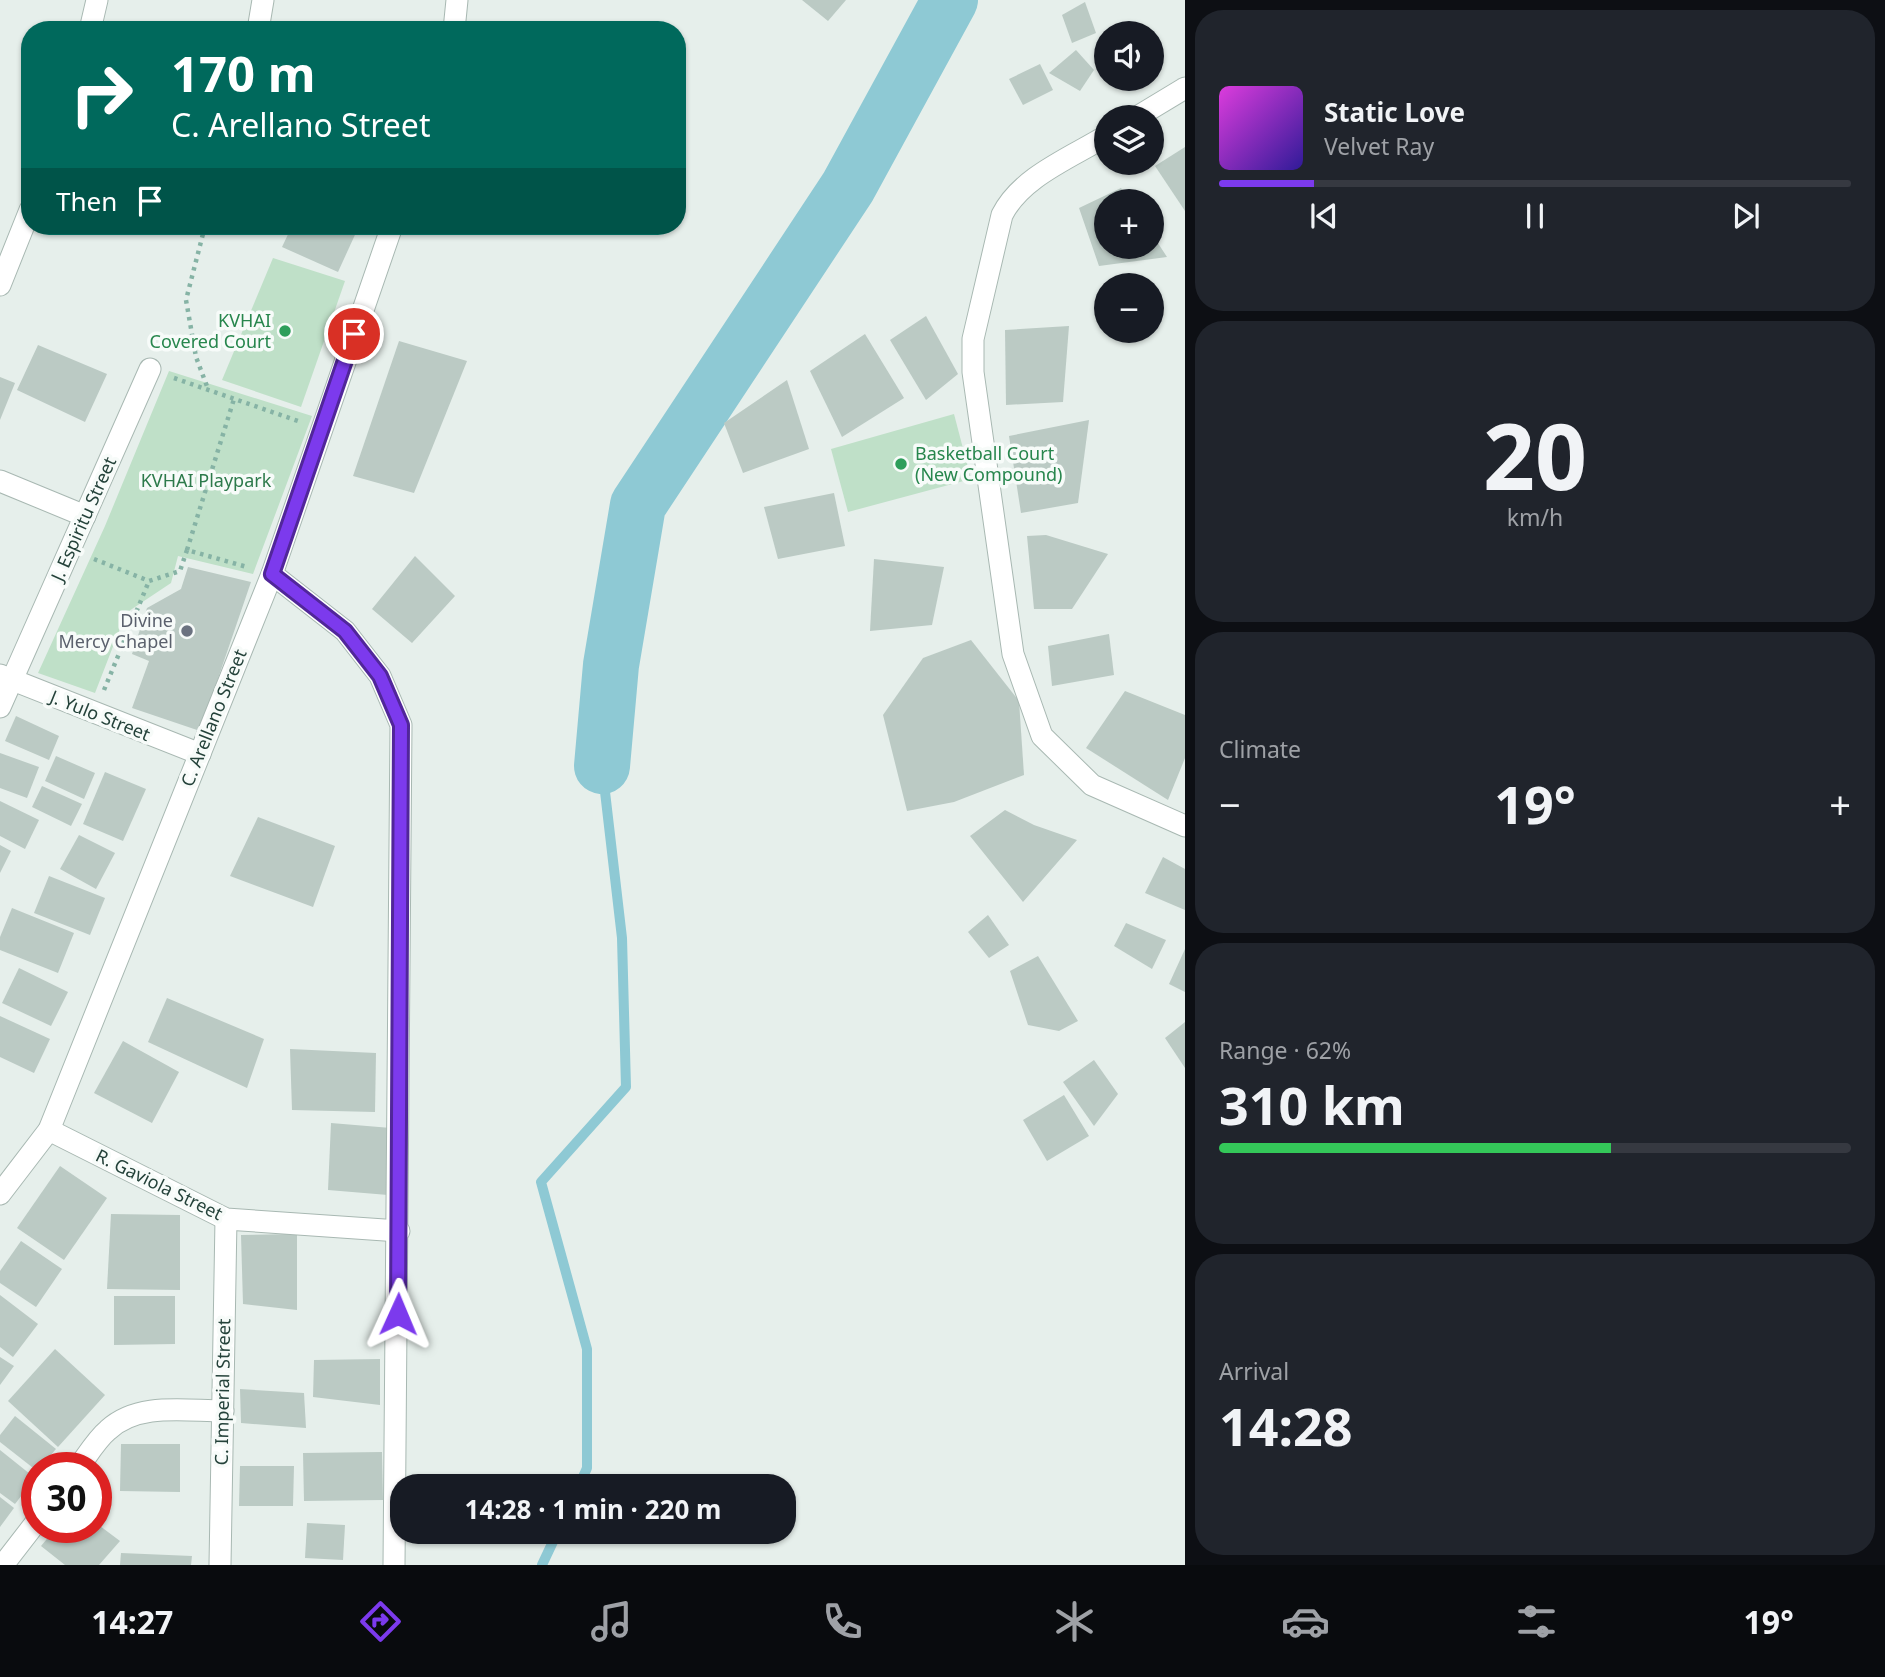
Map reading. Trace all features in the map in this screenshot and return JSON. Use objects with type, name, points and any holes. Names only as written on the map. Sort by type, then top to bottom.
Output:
[{"type":"street","points":[[92,21],[97,0]]},
{"type":"street","points":[[260,21],[263,0]]},
{"type":"street","points":[[455,21],[457,0]]},
{"type":"street","points":[[1157,105],[1185,88]]},
{"type":"street","points":[[1094,143],[1021,188],[1009,200],[1002,215],[973,339],[972,372],[1013,654],[1042,736],[1092,785],[1185,826]]},
{"type":"street","points":[[0,285],[21,232]]},
{"type":"street","name":"C. Arellano Street","points":[[0,1194],[49,1130],[272,574],[389,235]]},
{"type":"street","name":"J. Espiritu Street","points":[[0,707],[6,678],[70,550],[150,369]]},
{"type":"street","points":[[0,481],[85,516]]},
{"type":"street","points":[[272,574],[345,631],[380,676],[401,725],[399,1231],[394,1565]]},
{"type":"street","name":"J. Yulo Street","points":[[6,678],[200,754]]},
{"type":"street","name":"R. Gaviola Street","points":[[49,1130],[226,1219],[399,1231]]},
{"type":"street","name":"C. Imperial Street","points":[[220,1565],[226,1219]]},
{"type":"street","points":[[90,1452],[107,1430],[126,1416],[149,1411],[223,1411]]},
{"type":"street","points":[[3,1565],[21,1542]]},
{"type":"path","points":[[203,235],[186,300],[195,358],[209,390]]},
{"type":"path","points":[[150,369],[320,429]]},
{"type":"path","points":[[70,550],[149,581],[180,571],[234,399]]},
{"type":"path","points":[[187,550],[272,574]]},
{"type":"path","points":[[95,713],[149,581]]},
{"type":"green space","name":"KVHAI Covered Court","points":[[273,258],[345,281],[301,407],[222,380]]},
{"type":"green space","name":"KVHAI Playpark","points":[[169,371],[312,416],[253,574],[178,556],[171,583],[126,613],[95,693],[38,673],[105,526]]},
{"type":"green space","name":"Basketball Court (New Compound)","points":[[954,414],[971,479],[848,512],[831,449]]},
{"type":"building","points":[[802,0],[846,0],[828,21]]},
{"type":"building","points":[[1085,2],[1094,34],[1072,43],[1062,15]]},
{"type":"building","points":[[1076,50],[1094,70],[1080,91],[1049,73]]},
{"type":"building","points":[[1040,64],[1053,90],[1023,105],[1009,79]]},
{"type":"building","points":[[1185,147],[1185,211],[1161,175],[1164,175],[1164,160]]},
{"type":"building","points":[[1094,201],[1094,252],[1079,208]]},
{"type":"building","points":[[288,235],[355,235],[338,272],[282,247]]},
{"type":"building","points":[[1097,259],[1152,259],[1099,266]]},
{"type":"building","points":[[926,316],[958,374],[926,400],[890,340]]},
{"type":"building","points":[[1069,326],[1063,402],[1006,405],[1005,330]]},
{"type":"building","points":[[865,334],[904,398],[842,437],[810,371]]},
{"type":"building","points":[[399,341],[467,361],[414,493],[353,476]]},
{"type":"building","points":[[38,345],[107,374],[85,422],[17,390]]},
{"type":"building","points":[[0,377],[15,383],[0,420]]},
{"type":"building","points":[[787,380],[809,449],[743,473],[724,423]]},
{"type":"building","points":[[1089,420],[1078,503],[1021,513],[1009,436]]},
{"type":"building","points":[[834,493],[845,546],[778,559],[764,507]]},
{"type":"building","points":[[1046,535],[1108,554],[1072,609],[1034,609],[1027,536]]},
{"type":"building","points":[[415,556],[455,596],[412,643],[372,609]]},
{"type":"building","points":[[874,559],[944,567],[932,625],[870,631]]},
{"type":"building","name":"Divine Mercy Chapel","points":[[188,567],[251,582],[200,731],[132,708],[149,661],[132,654],[147,608],[181,589]]},
{"type":"building","points":[[1109,634],[1114,675],[1052,686],[1048,646]]},
{"type":"building","points":[[971,640],[1019,701],[1024,775],[954,802],[907,811],[883,715],[923,658]]},
{"type":"building","points":[[1125,691],[1185,715],[1185,758],[1168,800],[1086,748]]},
{"type":"building","points":[[16,716],[59,736],[49,760],[5,741]]},
{"type":"building","points":[[0,753],[39,767],[27,798],[0,788]]},
{"type":"building","points":[[56,756],[95,773],[84,799],[45,781]]},
{"type":"building","points":[[105,772],[146,789],[123,841],[83,824]]},
{"type":"building","points":[[42,786],[82,804],[71,826],[32,807]]},
{"type":"building","points":[[0,801],[39,820],[25,849],[0,836]]},
{"type":"building","points":[[1005,810],[1034,825],[1077,840],[1023,902],[970,836]]},
{"type":"building","points":[[258,817],[335,846],[313,907],[230,876]]},
{"type":"building","points":[[79,835],[115,853],[96,889],[60,869]]},
{"type":"building","points":[[0,845],[11,851],[0,873]]},
{"type":"building","points":[[1163,857],[1185,869],[1185,910],[1145,893]]},
{"type":"building","points":[[49,876],[105,898],[90,935],[34,913]]},
{"type":"building","points":[[12,908],[74,933],[58,973],[0,950],[0,937]]},
{"type":"building","points":[[988,915],[1009,945],[989,958],[968,932]]},
{"type":"building","points":[[1126,923],[1166,940],[1152,969],[1114,946]]},
{"type":"building","points":[[1185,949],[1185,992],[1169,984]]},
{"type":"building","points":[[1038,956],[1078,1021],[1059,1031],[1028,1025],[1010,971]]},
{"type":"building","points":[[19,968],[68,992],[51,1026],[2,1003]]},
{"type":"building","points":[[167,998],[264,1039],[247,1088],[148,1042]]},
{"type":"building","points":[[0,1016],[50,1039],[34,1073],[0,1057]]},
{"type":"building","points":[[1185,1022],[1185,1068],[1165,1038]]},
{"type":"building","points":[[123,1041],[179,1072],[152,1123],[94,1093]]},
{"type":"building","points":[[290,1049],[376,1053],[375,1112],[292,1110]]},
{"type":"building","points":[[1094,1060],[1118,1094],[1094,1126],[1063,1082]]},
{"type":"building","points":[[1064,1095],[1089,1136],[1047,1161],[1023,1120]]},
{"type":"building","points":[[331,1123],[391,1128],[388,1195],[328,1190]]},
{"type":"building","points":[[60,1166],[107,1198],[64,1260],[17,1228]]},
{"type":"building","points":[[111,1214],[180,1215],[180,1290],[107,1289]]},
{"type":"building","points":[[297,1234],[297,1310],[243,1304],[241,1235]]},
{"type":"building","points":[[21,1241],[62,1269],[36,1307],[0,1283],[0,1271]]},
{"type":"building","points":[[0,1295],[38,1324],[13,1357],[0,1347]]},
{"type":"building","points":[[114,1296],[175,1296],[175,1344],[114,1345]]},
{"type":"building","points":[[55,1349],[105,1395],[58,1447],[8,1401]]},
{"type":"building","points":[[0,1357],[14,1366],[0,1385]]},
{"type":"building","points":[[380,1359],[380,1405],[313,1397],[314,1360]]},
{"type":"building","points":[[240,1389],[304,1393],[306,1428],[241,1423]]},
{"type":"building","points":[[15,1416],[56,1449],[53,1452],[21,1452],[21,1458],[0,1442],[0,1435]]},
{"type":"building","points":[[121,1444],[180,1444],[180,1492],[120,1491]]},
{"type":"building","points":[[0,1450],[21,1467],[21,1496],[15,1504],[0,1493]]},
{"type":"building","points":[[382,1452],[383,1500],[304,1501],[303,1453]]},
{"type":"building","points":[[240,1466],[294,1466],[293,1506],[239,1506]]},
{"type":"building","points":[[0,1497],[14,1508],[0,1527]]},
{"type":"building","points":[[307,1523],[345,1525],[343,1560],[305,1558]]},
{"type":"building","points":[[112,1535],[120,1541],[99,1565],[65,1565],[41,1546],[44,1543],[112,1543]]},
{"type":"building","points":[[121,1553],[192,1556],[191,1565],[120,1565]]},
{"type":"waterway","points":[[602,766],[611,665],[638,505],[848,187],[950,0]]},
{"type":"waterway","points":[[584,1474],[587,1468],[587,1349],[541,1182],[626,1087],[622,938],[602,766]]},
{"type":"waterway","points":[[542,1565],[552,1544]]},
{"type":"place","name":"KVHAI Covered Court","points":[[285,331]]},
{"type":"place","name":"Basketball Court (New Compound)","points":[[901,464]]},
{"type":"place","name":"Divine Mercy Chapel","points":[[187,631]]},
{"type":"route","points":[[354,334],[272,574],[345,631],[380,676],[401,725],[398,1314]]}]
